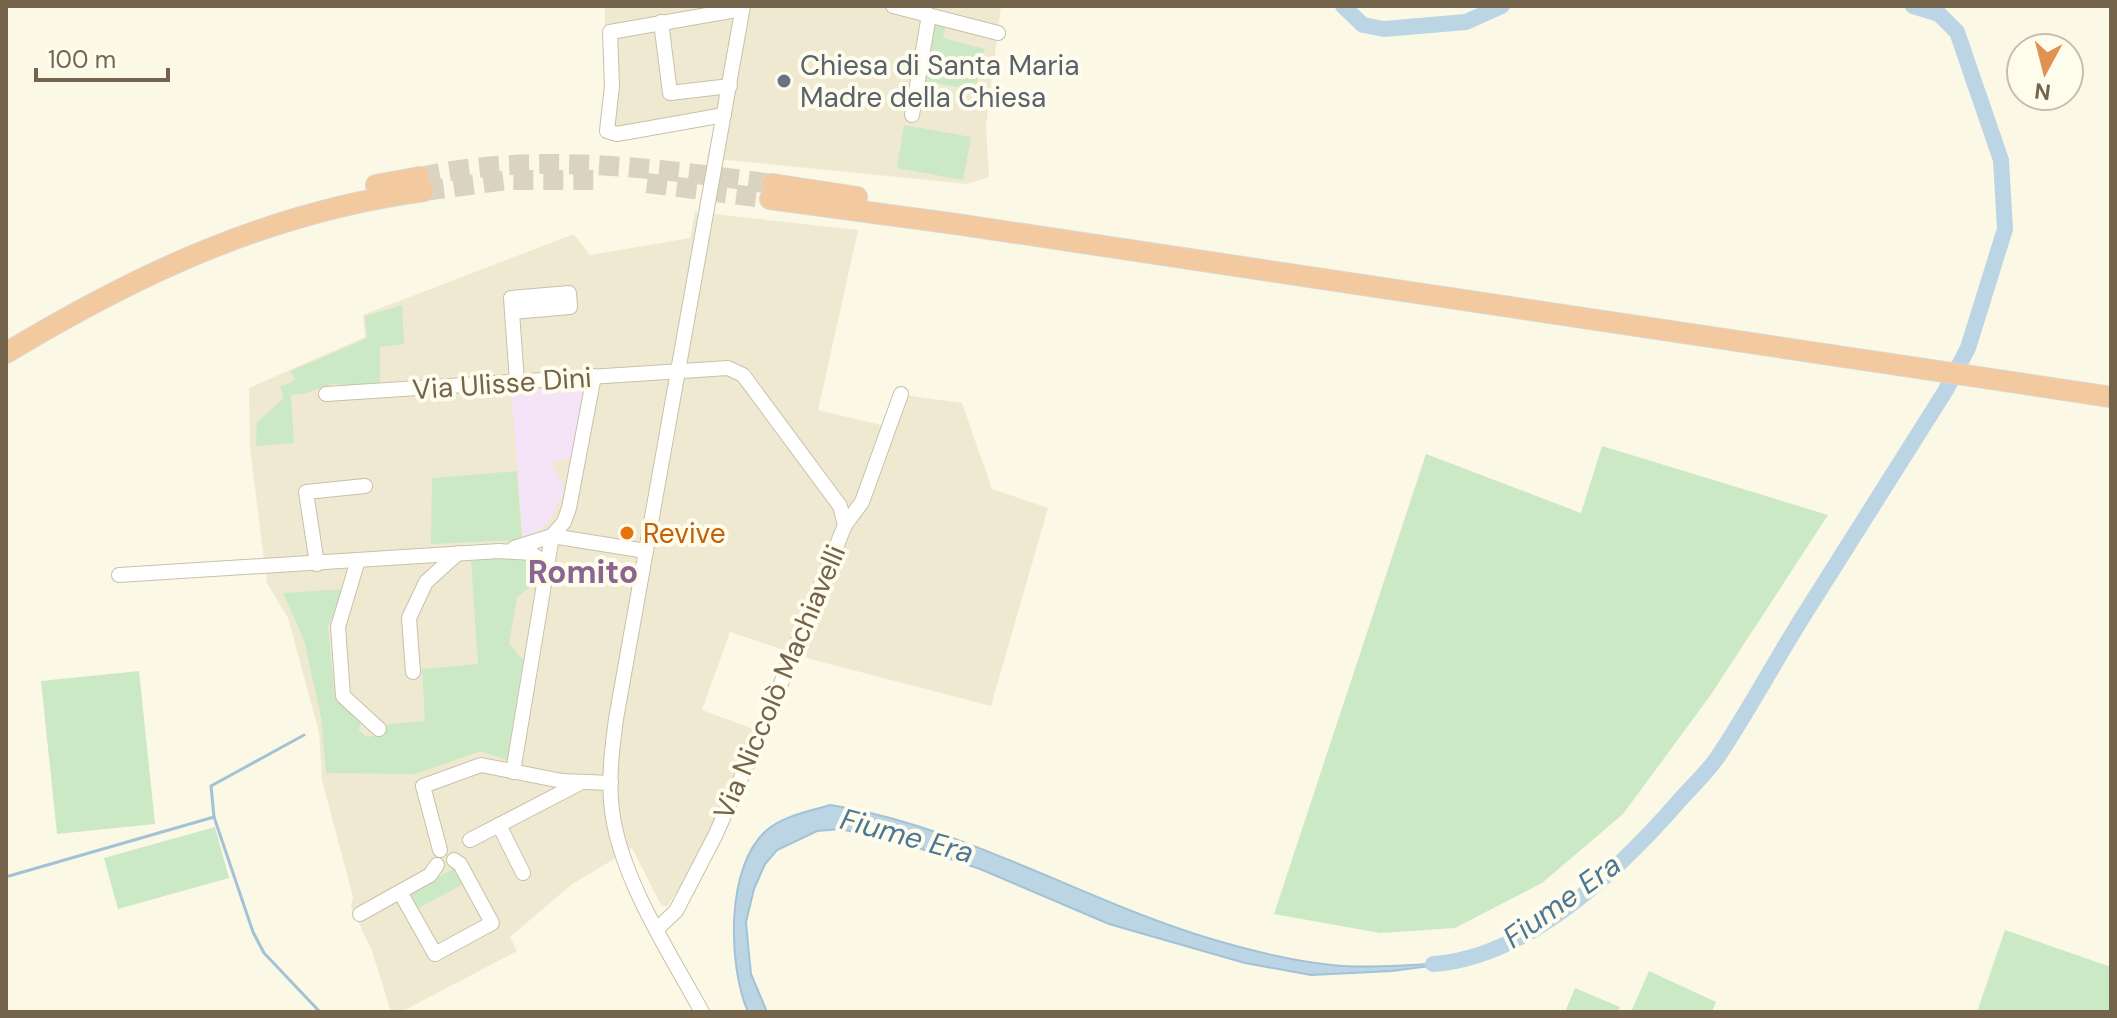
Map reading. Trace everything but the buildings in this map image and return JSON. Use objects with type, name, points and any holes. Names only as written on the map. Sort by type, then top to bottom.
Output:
[{"type":"highway","points":[[6,340],[143,263],[221,230],[328,196],[422,184],[281,221],[196,252],[95,302],[6,353]]},
{"type":"highway","points":[[771,192],[1771,341],[2111,387]]},
{"type":"highway","points":[[1771,341],[2111,397]]},
{"type":"street","points":[[893,6],[998,33]]},
{"type":"street","points":[[702,1012],[626,866],[614,821],[611,783],[616,719],[730,86],[742,8],[610,32],[612,86],[607,131],[617,134],[724,115]]},
{"type":"street","points":[[912,115],[929,15]]},
{"type":"street","points":[[661,22],[670,93],[730,86]]},
{"type":"street","points":[[512,312],[517,382]]},
{"type":"street","name":"Via Niccolò Machiavelli","points":[[654,922],[676,911],[715,836],[764,725],[845,525],[840,506],[743,375],[720,367],[677,372]]},
{"type":"street","name":"Via Ulisse Dini","points":[[326,394],[677,372]]},
{"type":"street","points":[[513,772],[552,536],[564,522],[569,508],[594,376]]},
{"type":"street","points":[[845,525],[862,502],[901,394]]},
{"type":"street","points":[[317,564],[306,492],[365,486]]},
{"type":"street","points":[[499,551],[552,536],[646,551]]},
{"type":"street","points":[[119,575],[499,551],[531,553],[548,565]]},
{"type":"street","points":[[413,672],[409,618],[426,582],[458,553]]},
{"type":"street","points":[[358,560],[338,627],[343,696],[379,729]]},
{"type":"street","points":[[439,857],[423,786],[481,765],[580,783],[611,783]]},
{"type":"street","points":[[470,840],[580,783]]},
{"type":"street","points":[[499,825],[523,873]]},
{"type":"street","points":[[360,914],[430,875],[439,857],[450,850],[492,923],[435,954],[400,892]]},
{"type":"street","points":[[678,969],[689,1012]]},
{"type":"shaded area","points":[[605,6],[1001,6],[986,126],[989,177],[967,184],[707,158],[716,122],[603,139]]},
{"type":"shaded area","points":[[695,212],[858,230],[818,410],[881,425],[905,395],[962,403],[992,489],[1048,508],[991,706],[814,660],[730,632],[702,710],[756,730],[704,849],[667,907],[661,905],[632,848],[571,885],[510,937],[517,951],[401,1012],[391,1012],[372,951],[351,907],[353,897],[322,780],[319,732],[288,618],[267,583],[250,449],[249,388],[365,337],[363,315],[574,234],[590,255],[690,238]]},
{"type":"shaded area","points":[[586,383],[573,458],[558,459],[551,464],[563,484],[563,494],[547,524],[538,532],[523,537],[511,387]]},
{"type":"green space","points":[[934,24],[946,25],[943,38],[985,49],[975,90],[922,81]]},
{"type":"green space","points":[[904,125],[971,137],[963,180],[897,168]]},
{"type":"green space","points":[[402,305],[404,344],[380,347],[380,383],[332,384],[291,395],[294,443],[256,446],[257,422],[284,398],[280,387],[295,380],[291,371],[367,338],[365,316]]},
{"type":"green space","points":[[1602,446],[1828,515],[1710,696],[1623,814],[1542,883],[1455,928],[1380,933],[1274,914],[1426,454],[1581,513]]},
{"type":"green space","points":[[517,471],[522,540],[431,544],[432,478]]},
{"type":"green space","points":[[521,555],[535,562],[538,581],[517,597],[509,643],[523,660],[507,760],[481,751],[415,774],[326,773],[321,717],[304,640],[283,593],[345,589],[328,627],[335,698],[361,720],[359,731],[367,737],[377,735],[389,724],[425,721],[422,669],[478,664],[471,561]]},
{"type":"green space","points":[[139,671],[155,824],[57,834],[41,681]]},
{"type":"green space","points":[[215,827],[229,878],[118,909],[104,858]]},
{"type":"green space","points":[[454,868],[458,869],[465,883],[417,909],[411,893]]},
{"type":"green space","points":[[2005,930],[2111,967],[2111,1012],[1977,1012]]},
{"type":"green space","points":[[1649,971],[1716,1002],[1712,1012],[1631,1012]]},
{"type":"green space","points":[[1575,988],[1620,1007],[1618,1012],[1565,1012]]},
{"type":"water","points":[[830,805],[927,829],[1160,922],[1254,951],[1347,966],[1453,963],[1392,971],[1311,975],[1245,963],[1109,924],[980,869],[898,841],[840,829],[817,831],[777,850],[765,864],[754,889],[746,922],[751,974],[767,1012],[748,1012],[741,992],[734,944],[737,891],[744,867],[753,846],[773,825],[797,814]]},
{"type":"waterway","name":"Fiume Era","points":[[1343,6],[1363,25],[1384,29],[1466,22],[1502,6]]},
{"type":"waterway","name":"Fiume Era","points":[[1433,964],[1468,958],[1503,946],[1569,906],[1629,854],[1705,773],[1730,738],[1946,390],[1968,348],[2005,229],[2001,160],[1957,32],[1939,14],[1913,6]]},
{"type":"waterway","points":[[214,817],[211,786],[304,735]]},
{"type":"waterway","points":[[9,876],[214,817],[253,932],[264,953],[320,1012]]},
{"type":"tunnel","points":[[420,177],[463,169],[552,164],[640,168],[772,184]]},
{"type":"tunnel","points":[[424,191],[508,180],[603,180]]},
{"type":"tunnel","points":[[647,183],[770,199]]},
{"type":"place","name":"Chiesa di Santa Maria Madre della Chiesa","points":[[784,81]]},
{"type":"place","name":"Revive","points":[[627,533]]},
{"type":"district","name":"Romito","points":[[583,572]]}]
